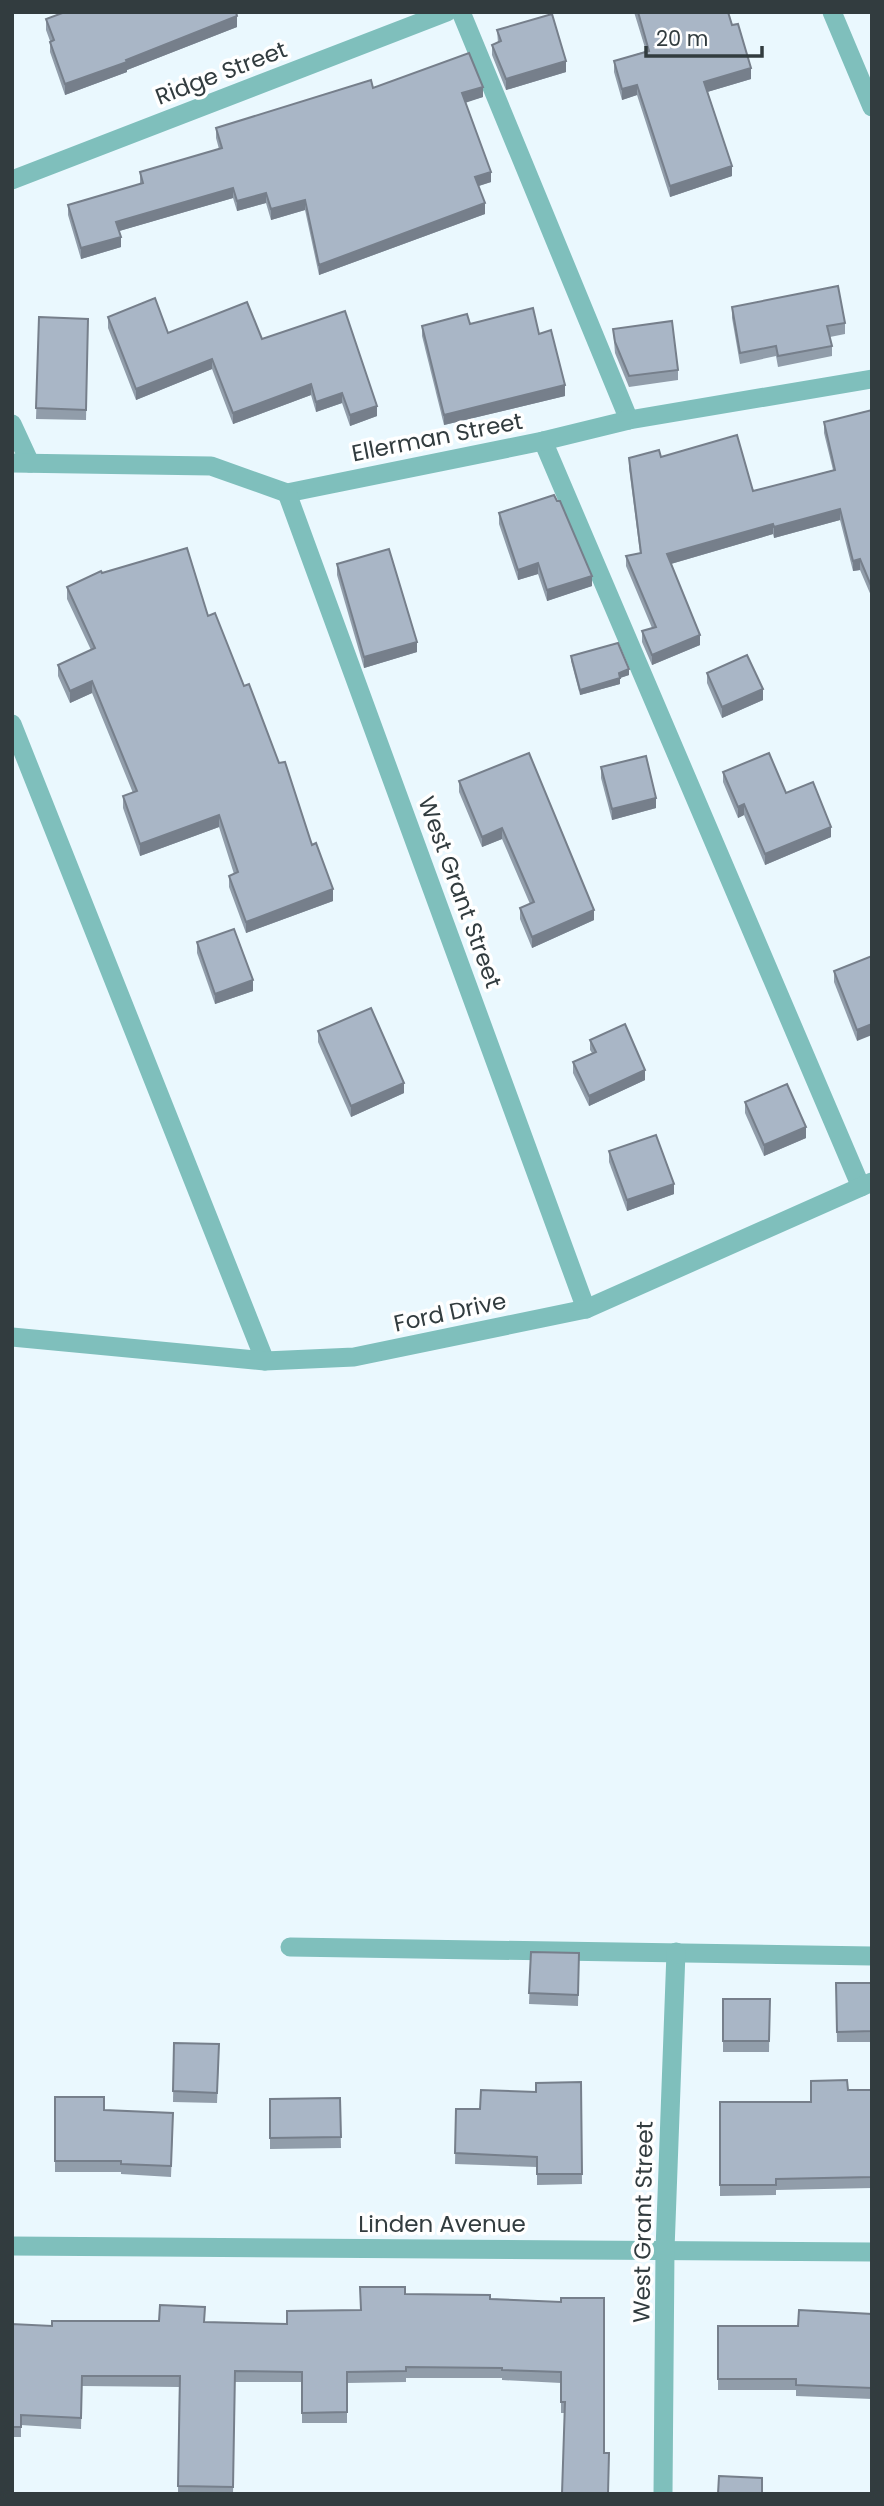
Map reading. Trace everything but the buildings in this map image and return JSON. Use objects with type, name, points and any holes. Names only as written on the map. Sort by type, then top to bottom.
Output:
[{"type":"street","name":"Ridge Street","points":[[12,180],[447,12]]},
{"type":"street","points":[[461,12],[629,420]]},
{"type":"street","points":[[832,12],[872,107]]},
{"type":"street","name":"Ellerman Street","points":[[287,493],[543,441],[629,420],[872,379]]},
{"type":"street","points":[[12,424],[21,463],[211,466],[287,493]]},
{"type":"street","points":[[543,441],[866,1185]]},
{"type":"street","name":"West Grant Street","points":[[287,493],[586,1309]]},
{"type":"street","points":[[12,724],[265,1361]]},
{"type":"street","name":"Ford Drive","points":[[12,1337],[265,1361],[354,1357],[586,1309],[866,1185]]},
{"type":"street","points":[[290,1947],[872,1956]]},
{"type":"street","name":"West Grant Street","points":[[663,2494],[665,2250],[676,1952]]},
{"type":"street","name":"Linden Avenue","points":[[12,2246],[872,2252]]}]
